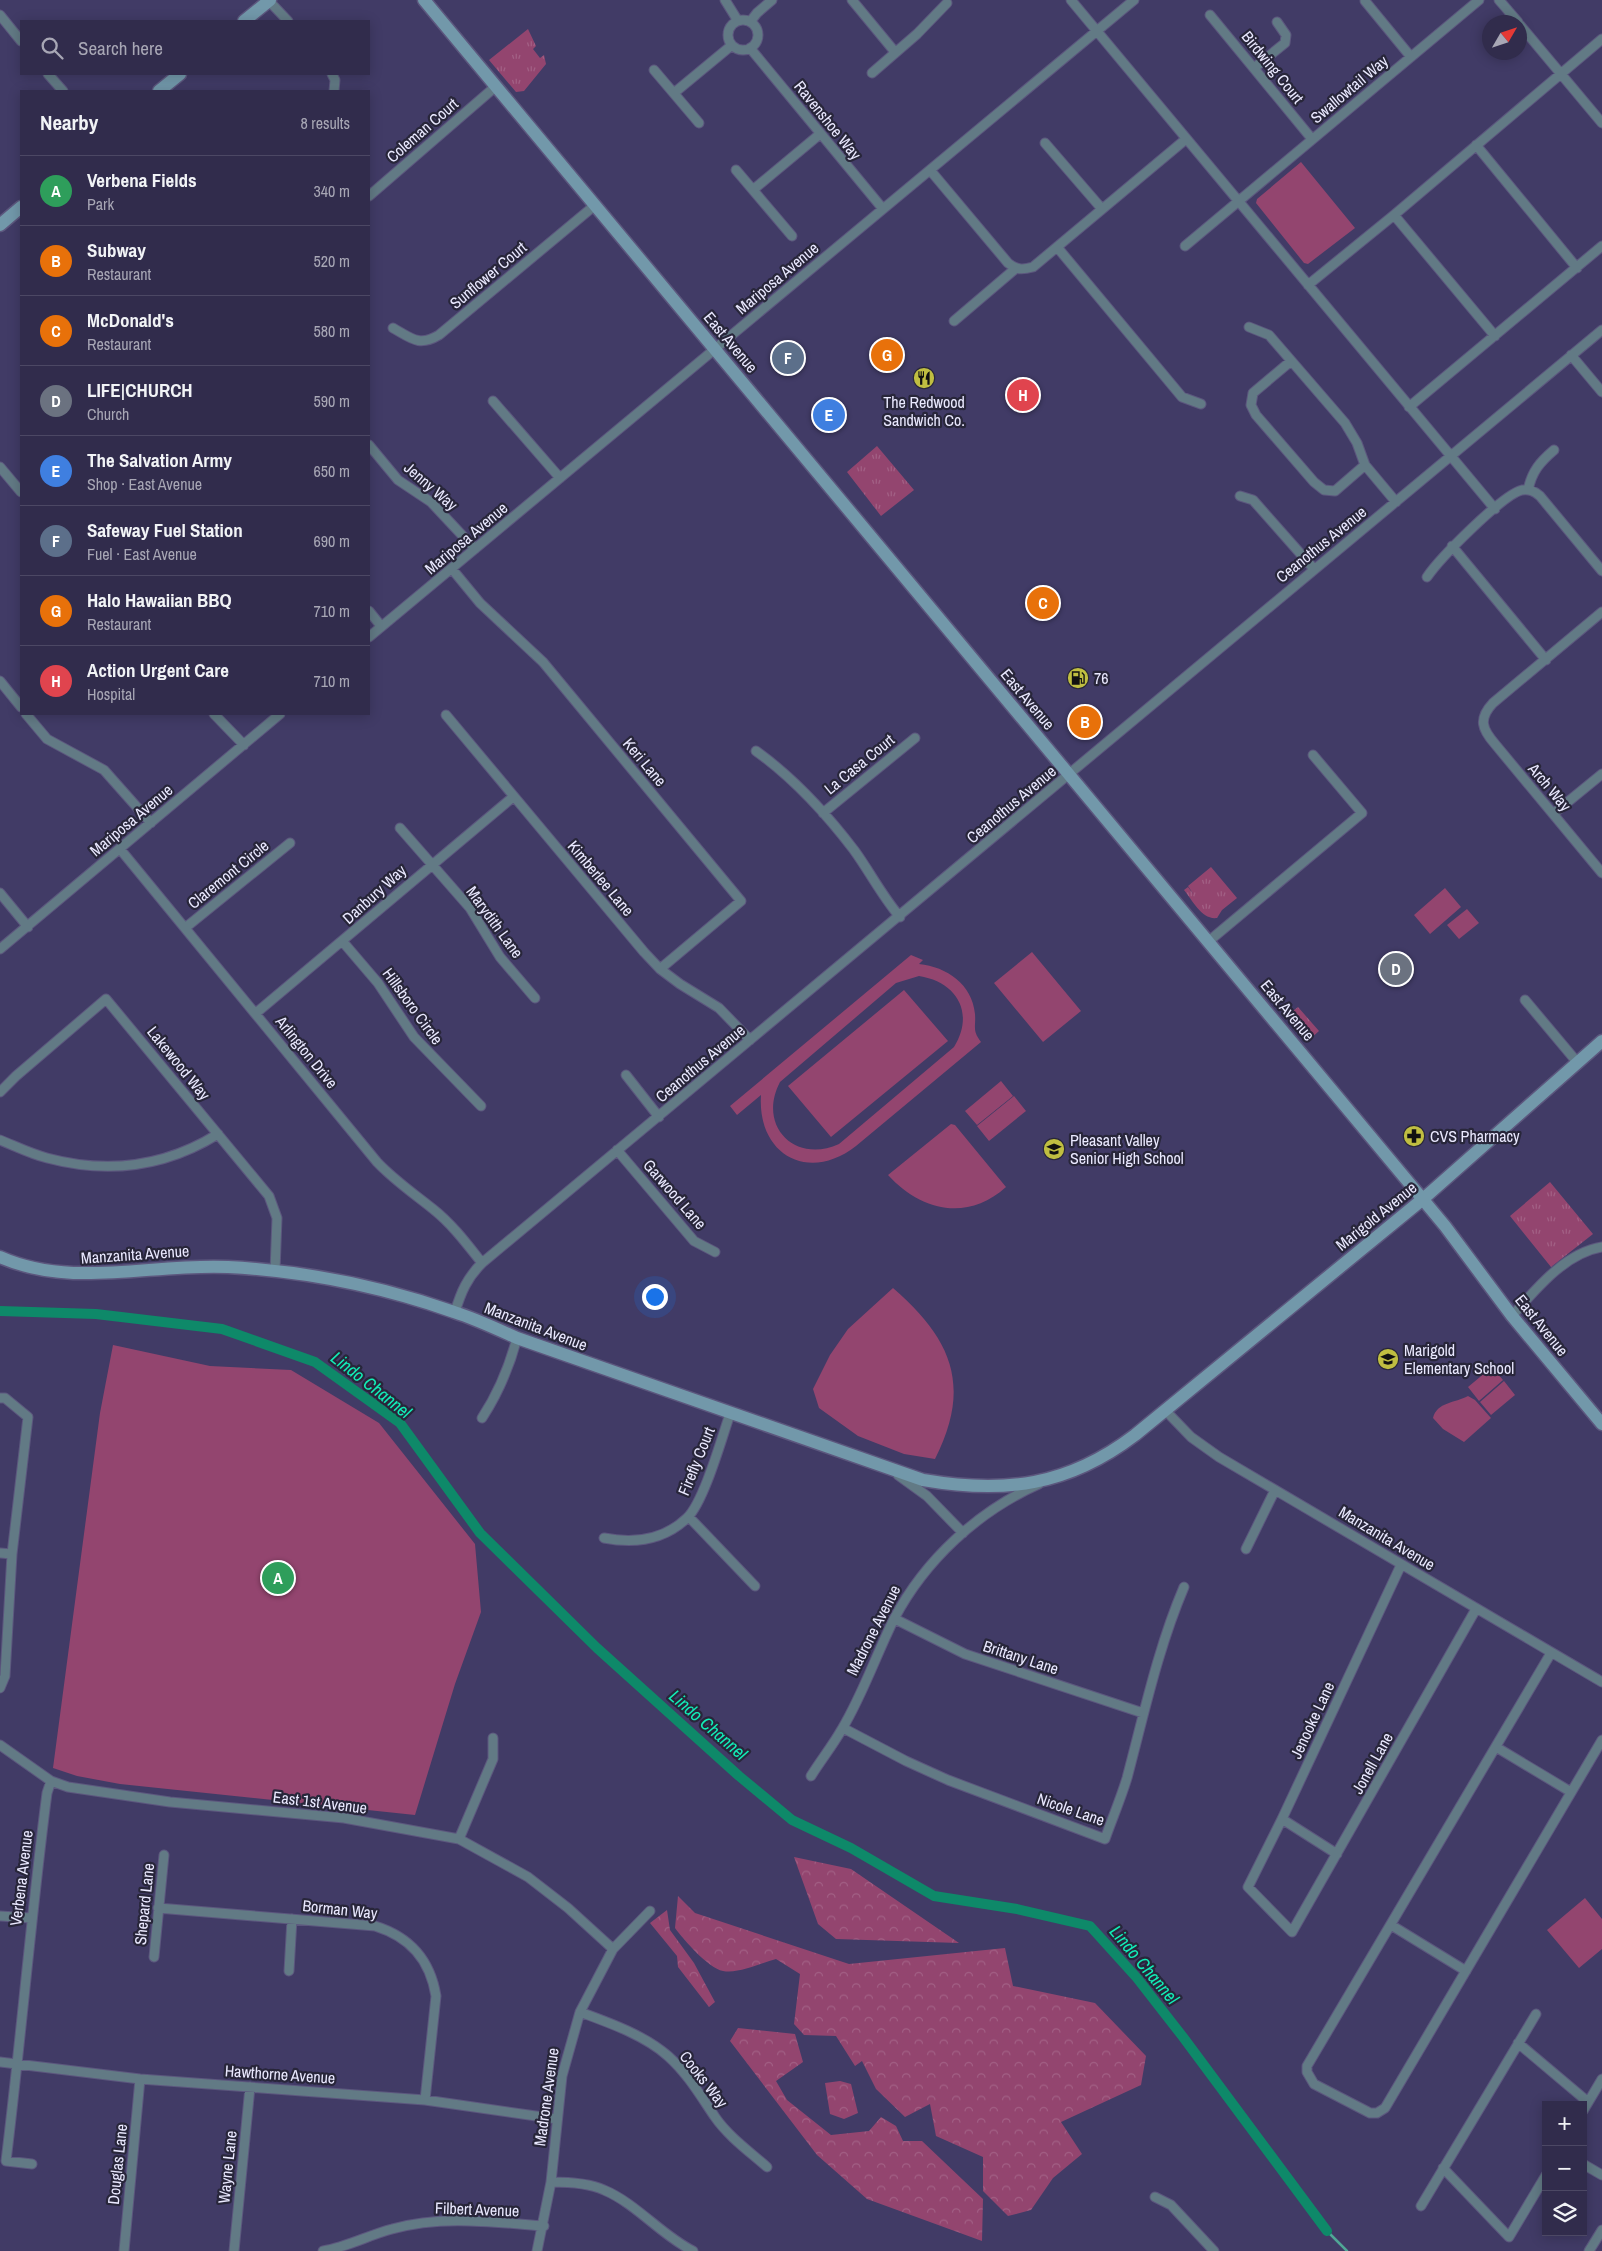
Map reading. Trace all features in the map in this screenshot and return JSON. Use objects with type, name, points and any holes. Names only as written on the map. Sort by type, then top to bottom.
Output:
[{"type":"street","name":"East Avenue","points":[[424,0],[594,206],[715,348],[1210,941],[1458,1241],[1512,1316],[1602,1424]]},
{"type":"street","points":[[725,0],[738,21]]},
{"type":"street","points":[[750,22],[772,0]]},
{"type":"street","points":[[852,0],[896,52]]},
{"type":"street","points":[[1071,0],[1495,509]]},
{"type":"street","name":"Mariposa Avenue","points":[[370,636],[1134,0]]},
{"type":"street","name":"Swallowtail Way","points":[[1185,246],[1479,0]]},
{"type":"street","points":[[1499,0],[1512,15]]},
{"type":"street","points":[[245,20],[270,1],[287,20]]},
{"type":"street","points":[[1365,1],[1411,57]]},
{"type":"street","points":[[872,73],[918,34],[947,3]]},
{"type":"street","points":[[0,15],[20,40]]},
{"type":"street","name":"Birdwing Court","points":[[1210,15],[1312,139]]},
{"type":"street","points":[[738,21],[750,22],[757,28],[758,37],[750,48],[741,50],[732,45],[729,40],[729,30],[738,21]]},
{"type":"street","points":[[1254,68],[1285,43],[1286,35],[1277,22]]},
{"type":"street","points":[[1527,34],[1602,123]]},
{"type":"street","points":[[1308,285],[1394,215],[1602,39]]},
{"type":"street","points":[[674,93],[732,45]]},
{"type":"street","name":"Ravenshoe Way","points":[[750,48],[883,210]]},
{"type":"street","points":[[654,70],[699,123]]},
{"type":"street","points":[[49,75],[62,90]]},
{"type":"street","points":[[160,90],[179,75]]},
{"type":"street","points":[[332,75],[335,80],[334,90]]},
{"type":"street","name":"Coleman Court","points":[[370,195],[495,87]]},
{"type":"street","points":[[754,189],[820,134]]},
{"type":"street","points":[[954,321],[1015,269],[1033,267],[1186,139]]},
{"type":"street","points":[[1045,143],[1102,208]]},
{"type":"street","points":[[1476,145],[1577,268]]},
{"type":"street","points":[[736,170],[792,236]]},
{"type":"street","points":[[930,170],[1015,269]]},
{"type":"street","name":"Sunflower Court","points":[[394,328],[416,341],[424,342],[439,335],[594,206]]},
{"type":"street","points":[[0,225],[20,208]]},
{"type":"street","points":[[1394,215],[1495,336]]},
{"type":"street","points":[[1409,407],[1602,246]]},
{"type":"street","points":[[1057,247],[1182,397],[1200,404]]},
{"type":"street","points":[[1249,327],[1269,334],[1345,424],[1357,443],[1365,465],[1396,502]]},
{"type":"street","name":"Ceanothus Avenue","points":[[455,1312],[461,1291],[469,1276],[482,1263],[900,917],[1602,330]]},
{"type":"street","points":[[1571,355],[1602,392]]},
{"type":"street","points":[[1291,360],[1253,393],[1251,404],[1256,415],[1314,482],[1324,490],[1335,491],[1365,465]]},
{"type":"street","points":[[494,400],[560,478]]},
{"type":"street","name":"Jenny Way","points":[[370,446],[398,480],[431,502],[475,549]]},
{"type":"street","points":[[1528,490],[1530,477],[1537,465],[1554,450]]},
{"type":"street","points":[[0,467],[20,491]]},
{"type":"street","points":[[1426,577],[1452,546],[1495,509],[1520,491],[1528,490],[1540,496],[1602,570]]},
{"type":"street","points":[[1240,496],[1254,500],[1314,569]]},
{"type":"street","points":[[1452,546],[1546,660],[1602,612]]},
{"type":"street","name":"Keri Lane","points":[[452,569],[480,603],[543,662],[741,902],[660,969]]},
{"type":"street","points":[[370,612],[381,626]]},
{"type":"street","name":"Arch Way","points":[[1546,660],[1493,703],[1483,716],[1482,724],[1485,732],[1602,873]]},
{"type":"street","points":[[0,681],[20,706]]},
{"type":"street","points":[[27,715],[47,739],[104,770],[151,823]]},
{"type":"street","points":[[215,715],[244,745]]},
{"type":"street","name":"Mariposa Avenue","points":[[0,949],[279,715]]},
{"type":"street","name":"Kimberlee Lane","points":[[446,715],[512,797],[660,969],[719,1008],[750,1040]]},
{"type":"street","name":"La Casa Court","points":[[823,813],[915,738]]},
{"type":"street","points":[[756,751],[786,773],[823,813],[853,850],[884,898],[900,917]]},
{"type":"street","points":[[1210,941],[1362,813],[1313,755]]},
{"type":"street","points":[[1553,814],[1602,774]]},
{"type":"street","name":"Danbury Way","points":[[256,1013],[343,942],[431,863],[512,797]]},
{"type":"street","name":"Marydith Lane","points":[[400,828],[470,908],[500,957],[535,998]]},
{"type":"street","name":"Claremont Circle","points":[[185,928],[290,843]]},
{"type":"street","name":"Arlington Drive","points":[[120,849],[376,1162],[396,1183],[440,1215],[482,1263]]},
{"type":"street","points":[[0,893],[28,926]]},
{"type":"street","name":"Hillsboro Circle","points":[[343,942],[378,983],[414,1036],[481,1106]]},
{"type":"street","name":"Lakewood Way","points":[[0,1092],[106,999],[270,1196],[277,1218],[275,1271]]},
{"type":"street","points":[[1525,1000],[1577,1062]]},
{"type":"street","name":"Marigold Avenue","points":[[1165,1410],[1423,1199],[1602,1041]]},
{"type":"street","points":[[626,1075],[659,1117]]},
{"type":"street","points":[[0,1140],[45,1158],[76,1165],[112,1168],[168,1158],[193,1149],[218,1134]]},
{"type":"street","name":"Garwood Lane","points":[[617,1150],[694,1241],[715,1252]]},
{"type":"street","points":[[1512,1316],[1554,1273],[1590,1249],[1602,1247]]},
{"type":"street","name":"Manzanita Avenue","points":[[0,1257],[21,1266],[51,1273],[76,1274],[180,1266],[275,1271],[364,1287],[455,1312],[518,1338],[730,1414],[923,1480],[986,1487],[1050,1479]]},
{"type":"street","points":[[482,1418],[498,1394],[509,1368],[518,1338]]},
{"type":"street","points":[[0,1398],[5,1398],[28,1417],[12,1554],[5,1676],[0,1688]]},
{"type":"street","name":"Manzanita Avenue","points":[[1165,1410],[1191,1437],[1219,1457],[1602,1682]]},
{"type":"street","name":"Madrone Avenue","points":[[810,1776],[843,1728],[895,1618],[914,1586],[963,1533],[1001,1505],[1024,1491],[1050,1479],[1084,1468],[1111,1454],[1165,1410]]},
{"type":"street","name":"Firefly Court","points":[[604,1538],[627,1542],[644,1540],[675,1527],[689,1517],[702,1492],[730,1414]]},
{"type":"street","points":[[887,1469],[927,1496],[963,1533]]},
{"type":"street","points":[[1246,1549],[1275,1490]]},
{"type":"street","points":[[689,1517],[756,1586]]},
{"type":"street","points":[[0,1553],[12,1554]]},
{"type":"street","name":"Jenooke Lane","points":[[1292,1932],[1248,1887],[1282,1819],[1401,1565]]},
{"type":"street","name":"Nicole Lane","points":[[843,1728],[948,1780],[1105,1839],[1126,1780],[1143,1713],[1184,1587]]},
{"type":"street","name":"Jonell Lane","points":[[1292,1932],[1476,1609]]},
{"type":"street","name":"Brittany Lane","points":[[895,1618],[965,1654],[1143,1713]]},
{"type":"street","points":[[1551,1653],[1307,2066],[1306,2072],[1314,2084],[1370,2114],[1377,2113],[1385,2108],[1602,1740]]},
{"type":"street","points":[[459,1839],[493,1759],[493,1738]]},
{"type":"street","name":"East 1st Avenue","points":[[0,1746],[51,1781],[68,1787],[170,1802],[344,1818],[459,1839],[528,1877],[568,1908],[612,1949]]},
{"type":"street","points":[[1496,1747],[1571,1792]]},
{"type":"street","name":"Verbena Avenue","points":[[32,2164],[6,2161],[18,2064],[31,1918],[47,1794],[51,1781]]},
{"type":"street","points":[[1282,1819],[1337,1854]]},
{"type":"street","name":"Shepard Lane","points":[[154,1957],[164,1855]]},
{"type":"street","name":"Borman Way","points":[[158,1908],[375,1926],[406,1940],[417,1950],[434,1979],[436,1996],[425,2100]]},
{"type":"street","name":"Madrone Avenue","points":[[537,2251],[544,2226],[551,2182],[562,2076],[580,2012],[612,1949],[650,1911]]},
{"type":"street","points":[[0,1916],[31,1918]]},
{"type":"street","points":[[289,1970],[292,1919]]},
{"type":"street","points":[[1391,1925],[1466,1971]]},
{"type":"street","name":"Cooks Way","points":[[580,2012],[645,2040],[667,2055],[692,2082],[716,2118],[767,2167]]},
{"type":"street","points":[[1421,2206],[1536,2014]]},
{"type":"street","points":[[1518,2043],[1588,2102],[1602,2079]]},
{"type":"street","name":"Hawthorne Avenue","points":[[0,2062],[140,2079],[425,2100],[557,2119]]},
{"type":"street","name":"Douglas Lane","points":[[124,2251],[140,2079]]},
{"type":"street","name":"Wayne Lane","points":[[234,2251],[250,2087]]},
{"type":"street","points":[[1587,2166],[1602,2175]]},
{"type":"street","points":[[1443,2168],[1509,2237],[1542,2182]]},
{"type":"street","points":[[551,2182],[565,2182],[603,2189],[617,2196],[690,2250]]},
{"type":"street","points":[[1156,2197],[1171,2205],[1214,2251]]},
{"type":"street","name":"Filbert Avenue","points":[[323,2251],[392,2228],[425,2222],[459,2220],[544,2226]]},
{"type":"street","points":[[1589,2251],[1602,2230]]},
{"type":"green space","points":[[528,29],[536,46],[533,49],[540,58],[544,55],[546,64],[524,91],[516,92],[489,60]]},
{"type":"green space","points":[[1301,162],[1355,228],[1308,264],[1304,263],[1256,203],[1257,199]]},
{"type":"green space","points":[[877,446],[914,490],[881,516],[847,472]]},
{"type":"green space","points":[[1211,867],[1237,898],[1222,910],[1217,918],[1212,918],[1202,913],[1184,890],[1188,887],[1194,895],[1188,886]]},
{"type":"green space","points":[[1445,888],[1461,907],[1430,934],[1414,915]]},
{"type":"green space","points":[[1467,909],[1479,923],[1459,939],[1447,925]]},
{"type":"green space","points":[[1032,952],[1081,1011],[1043,1042],[994,983]]},
{"type":"green space","points":[[911,955],[923,960],[919,964],[948,973],[969,994],[975,1014],[975,1032],[981,1042],[856,1146],[838,1157],[821,1162],[804,1162],[789,1157],[777,1147],[768,1133],[762,1116],[761,1095],[737,1115],[730,1106]],"holes":[[[919,976],[932,979],[952,992],[959,1001],[963,1022],[954,1047],[839,1144],[823,1149],[808,1149],[795,1145],[784,1137],[777,1126],[773,1113],[774,1098],[780,1082],[896,983]]]},
{"type":"green space","points":[[904,990],[948,1041],[831,1137],[788,1086]]},
{"type":"green space","points":[[1298,1007],[1319,1031],[1309,1040],[1288,1015]]},
{"type":"green space","points":[[1001,1081],[1013,1096],[977,1125],[965,1111]]},
{"type":"green space","points":[[1014,1096],[1026,1111],[989,1141],[977,1126]]},
{"type":"green space","points":[[951,1124],[955,1125],[1006,1187],[991,1198],[976,1205],[945,1208],[930,1204],[915,1197],[888,1175]]},
{"type":"green space","points":[[1550,1182],[1593,1234],[1551,1267],[1510,1216]]},
{"type":"green space","points":[[893,1288],[930,1326],[942,1345],[950,1365],[954,1386],[952,1409],[946,1433],[935,1459],[904,1454],[858,1436],[819,1408],[813,1389],[830,1355],[848,1329]]},
{"type":"green space","points":[[113,1345],[210,1366],[291,1370],[379,1423],[475,1544],[481,1612],[455,1684],[415,1815],[120,1784],[77,1776],[53,1768],[100,1413]]},
{"type":"green space","points":[[1492,1367],[1503,1380],[1479,1401],[1468,1387]]},
{"type":"green space","points":[[1504,1381],[1515,1395],[1491,1415],[1480,1402]]},
{"type":"green space","points":[[1468,1396],[1475,1400],[1491,1418],[1464,1442],[1443,1429],[1433,1418],[1442,1406]]},
{"type":"green space","points":[[794,1857],[851,1869],[959,1943],[836,1939],[818,1924]]},
{"type":"green space","points":[[678,1896],[695,1913],[849,1964],[1005,1948],[1013,1986],[1095,2003],[1146,2056],[1141,2085],[1061,2122],[1082,2154],[1053,2178],[1031,2210],[1008,2216],[983,2191],[983,2157],[936,2136],[930,2104],[905,2117],[876,2089],[862,2061],[855,2066],[836,2036],[804,2035],[794,2024],[800,1974],[776,1959],[750,1968],[729,1972],[710,1965],[675,1928]]},
{"type":"green space","points":[[1585,1898],[1602,1919],[1602,1949],[1579,1968],[1547,1930]]},
{"type":"green space","points":[[667,1910],[670,1930],[694,1963],[715,2002],[709,2007],[678,1967],[677,1956],[650,1923]]},
{"type":"green space","points":[[738,2028],[795,2034],[803,2062],[776,2081],[787,2100],[831,2135],[869,2131],[881,2117],[896,2126],[903,2141],[922,2141],[983,2199],[982,2241],[867,2199],[817,2155],[730,2041]]},
{"type":"green space","points":[[840,2081],[851,2084],[858,2113],[844,2119],[830,2114],[825,2083]]},
{"type":"waterway","name":"Lindo Channel","points":[[0,1311],[96,1314],[222,1329],[315,1362],[400,1423],[480,1533],[597,1648],[739,1776],[792,1820],[851,1848],[934,1896],[1017,1909],[1090,1926],[1137,1978],[1183,2037],[1327,2231]]},
{"type":"waterway","name":"Lindo Channel","points":[[1327,2231],[1347,2251]]},
{"type":"place","name":"Halo Hawaiian BBQ","points":[[887,355]]},
{"type":"place","name":"Safeway Fuel Station","points":[[788,358]]},
{"type":"place","name":"The Redwood Sandwich Co.","points":[[924,378]]},
{"type":"place","name":"Action Urgent Care","points":[[1023,395]]},
{"type":"place","name":"The Salvation Army","points":[[829,415]]},
{"type":"place","name":"McDonald's","points":[[1043,603]]},
{"type":"place","name":"76","points":[[1078,678]]},
{"type":"place","name":"Subway","points":[[1085,722]]},
{"type":"place","name":"LIFE|CHURCH","points":[[1396,969]]},
{"type":"place","name":"CVS Pharmacy","points":[[1414,1136]]},
{"type":"place","name":"Pleasant Valley Senior High School","points":[[1054,1149]]},
{"type":"place","name":"Marigold Elementary School","points":[[1388,1359]]},
{"type":"place","name":"Verbena Fields","points":[[278,1578]]}]
